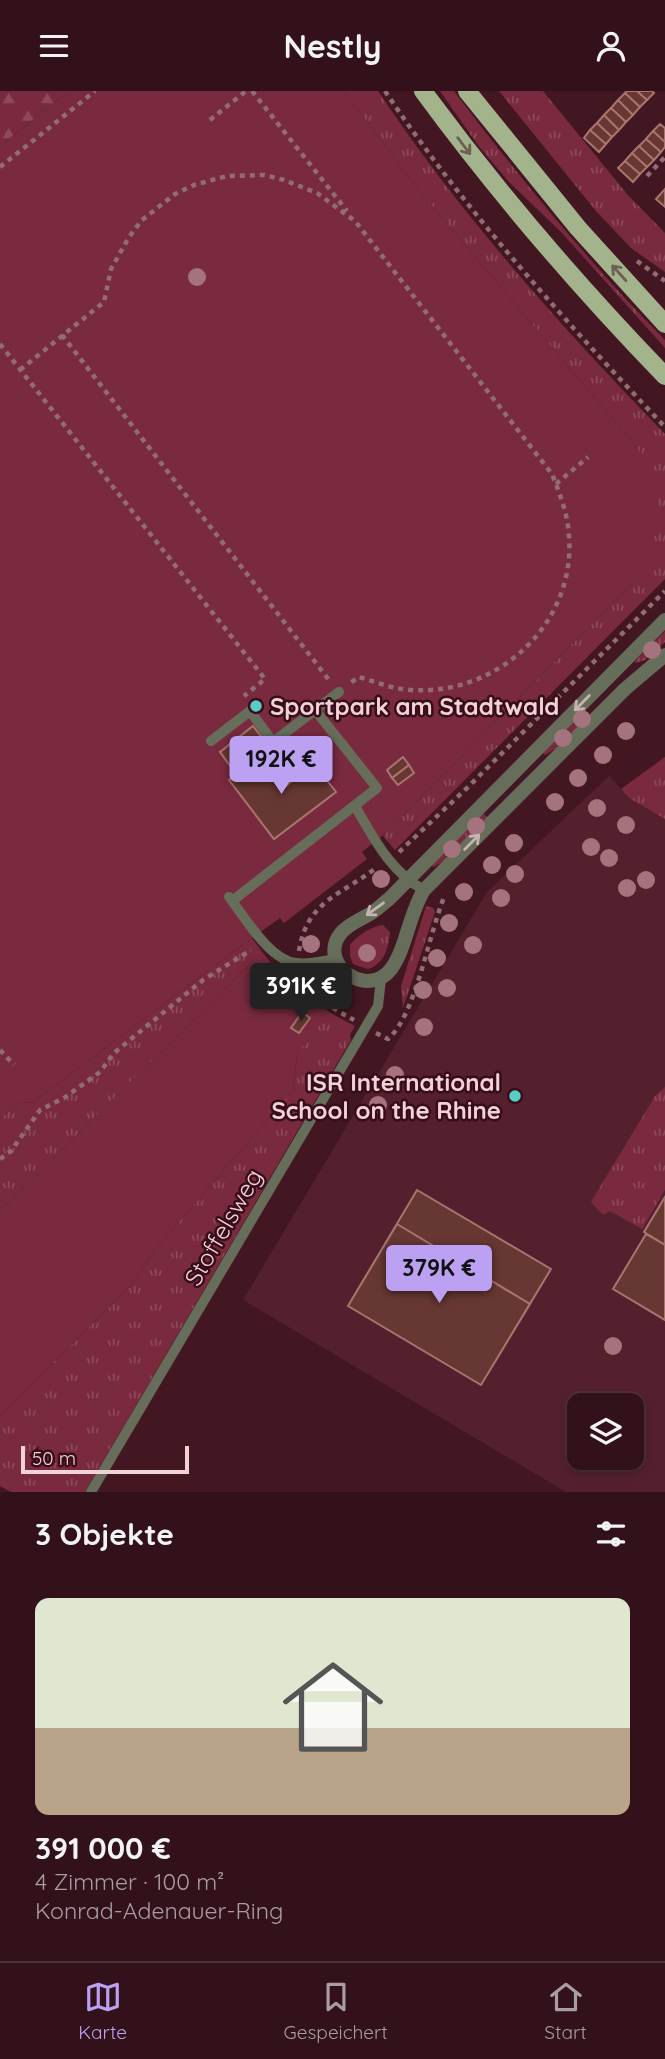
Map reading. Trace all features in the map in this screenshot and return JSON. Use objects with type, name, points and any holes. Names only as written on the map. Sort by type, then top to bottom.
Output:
[{"type":"main road","points":[[423,91],[466,150],[550,253],[665,376]]},
{"type":"main road","points":[[467,91],[578,227],[665,324]]},
{"type":"street","points":[[665,620],[408,881],[369,915],[349,925],[339,935],[335,946],[335,959],[342,970],[352,978],[366,982],[381,979],[390,971],[396,961],[415,904],[424,890],[625,689],[665,655]]},
{"type":"street","points":[[611,674],[625,689]]},
{"type":"lane","points":[[211,741],[250,711],[273,742],[339,692]]},
{"type":"lane","points":[[315,710],[377,788],[231,899],[263,941],[287,962],[300,964],[335,959]]},
{"type":"lane","points":[[355,806],[376,842],[408,881],[424,890]]},
{"type":"lane","name":"Stoffelsweg","points":[[91,1492],[378,1006],[381,979]]},
{"type":"path","points":[[0,167],[95,91]]},
{"type":"path","points":[[210,120],[246,91]]},
{"type":"path","points":[[62,335],[339,692],[359,677],[390,687],[411,690],[456,687],[498,670],[523,652],[542,630],[562,594],[567,576],[570,537],[567,517],[552,474],[252,91]]},
{"type":"path","points":[[385,91],[443,174],[511,256],[665,427]]},
{"type":"path","points":[[647,176],[665,157]]},
{"type":"path","points":[[20,370],[104,302],[111,269],[119,252],[142,220],[175,194],[194,185],[227,176],[264,175],[317,193],[355,221]]},
{"type":"path","points":[[0,344],[265,679],[240,699],[250,711]]},
{"type":"path","points":[[556,484],[588,457]]},
{"type":"path","points":[[421,833],[665,591]]},
{"type":"path","points":[[364,1027],[388,1039],[394,1034],[411,1002],[448,888]]},
{"type":"path","points":[[0,1159],[11,1151],[40,1110],[64,1098],[100,1072],[114,1053],[203,980],[263,941]]},
{"type":"path","points":[[0,1050],[14,1065]]},
{"type":"shaded area","name":"ISR International School on the Rhine","points":[[609,776],[629,798],[665,819],[665,1492],[566,1492],[243,1300],[487,892]]},
{"type":"green space","points":[[0,91],[69,91],[0,146]]},
{"type":"green space","name":"Sportpark am Stadtwald","points":[[69,91],[344,91],[416,187],[638,449],[653,485],[658,515],[652,544],[635,580],[387,832],[362,852],[367,859],[284,923],[280,918],[252,938],[33,1102],[20,1103],[0,1118],[0,146]]},
{"type":"green space","points":[[344,91],[378,91],[478,226],[550,311],[665,434],[665,579],[395,850],[383,836],[635,580],[638,449],[416,187]]},
{"type":"green space","points":[[440,91],[454,91],[555,219],[665,340],[665,348],[562,233],[509,182],[477,144]]},
{"type":"green space","points":[[499,91],[543,91],[627,194],[665,233],[665,272],[631,248],[596,211]]},
{"type":"green space","points":[[665,631],[665,642],[645,660],[636,663],[635,661]]},
{"type":"green space","points":[[583,712],[589,717],[558,747],[545,755],[543,753]]},
{"type":"green space","points":[[665,757],[665,819],[629,798],[621,789]]},
{"type":"green space","points":[[482,812],[488,818],[447,859],[434,867],[431,865]]},
{"type":"green space","points":[[426,906],[433,908],[435,912],[403,1008],[401,986]]},
{"type":"green space","points":[[383,925],[390,932],[382,959],[368,969],[353,964],[350,945],[365,932]]},
{"type":"green space","points":[[252,938],[278,969],[300,977],[316,1001],[355,1026],[350,1035],[351,1040],[85,1492],[11,1492],[0,1486],[0,1416],[131,1285],[154,1251],[293,1090],[297,1054],[253,961],[0,1211],[0,1118],[20,1103],[33,1102]]},
{"type":"green space","points":[[253,961],[324,1020],[297,1054],[293,1090],[154,1251],[131,1285],[0,1416],[0,1211]]},
{"type":"green space","points":[[665,1087],[665,1190],[642,1229],[610,1211],[603,1215],[591,1202],[655,1096]]},
{"type":"building","points":[[637,91],[647,100],[640,107],[625,93]]},
{"type":"building","points":[[637,91],[652,91],[654,93],[647,100]]},
{"type":"building","points":[[625,93],[640,107],[633,115],[618,100]]},
{"type":"building","points":[[618,100],[633,115],[626,122],[611,108]]},
{"type":"building","points":[[611,108],[626,122],[619,130],[604,115]]},
{"type":"building","points":[[604,115],[619,130],[612,137],[597,123]]},
{"type":"building","points":[[597,123],[612,137],[606,144],[590,130]]},
{"type":"building","points":[[660,124],[665,128],[665,142],[653,131]]},
{"type":"building","points":[[590,130],[606,144],[599,152],[584,138]]},
{"type":"building","points":[[653,131],[665,142],[661,152],[646,139]]},
{"type":"building","points":[[646,139],[661,152],[654,160],[639,146]]},
{"type":"building","points":[[639,146],[654,160],[647,167],[632,153]]},
{"type":"building","points":[[632,153],[647,167],[640,174],[625,161]]},
{"type":"building","points":[[625,161],[640,174],[633,182],[618,168]]},
{"type":"building","points":[[665,189],[665,207],[656,199]]},
{"type":"building","points":[[253,726],[279,759],[265,770],[256,758],[236,774],[220,752]]},
{"type":"building","points":[[403,757],[409,765],[392,778],[387,770]]},
{"type":"building","points":[[256,758],[281,790],[314,764],[336,792],[274,839],[229,780]]},
{"type":"building","points":[[409,765],[414,773],[398,785],[392,778]]},
{"type":"building","points":[[302,1012],[310,1018],[299,1033],[291,1028]]},
{"type":"building","points":[[417,1190],[551,1269],[481,1385],[348,1306]]},
{"type":"building","points":[[665,1197],[665,1245],[644,1232]]},
{"type":"building","points":[[397,1224],[530,1304],[481,1385],[348,1306]]},
{"type":"building","points":[[646,1234],[665,1245],[665,1320],[613,1289]]},
{"type":"place","name":"Sportpark am Stadtwald","points":[[256,706]]},
{"type":"place","name":"ISR International School on the Rhine","points":[[515,1096]]}]
